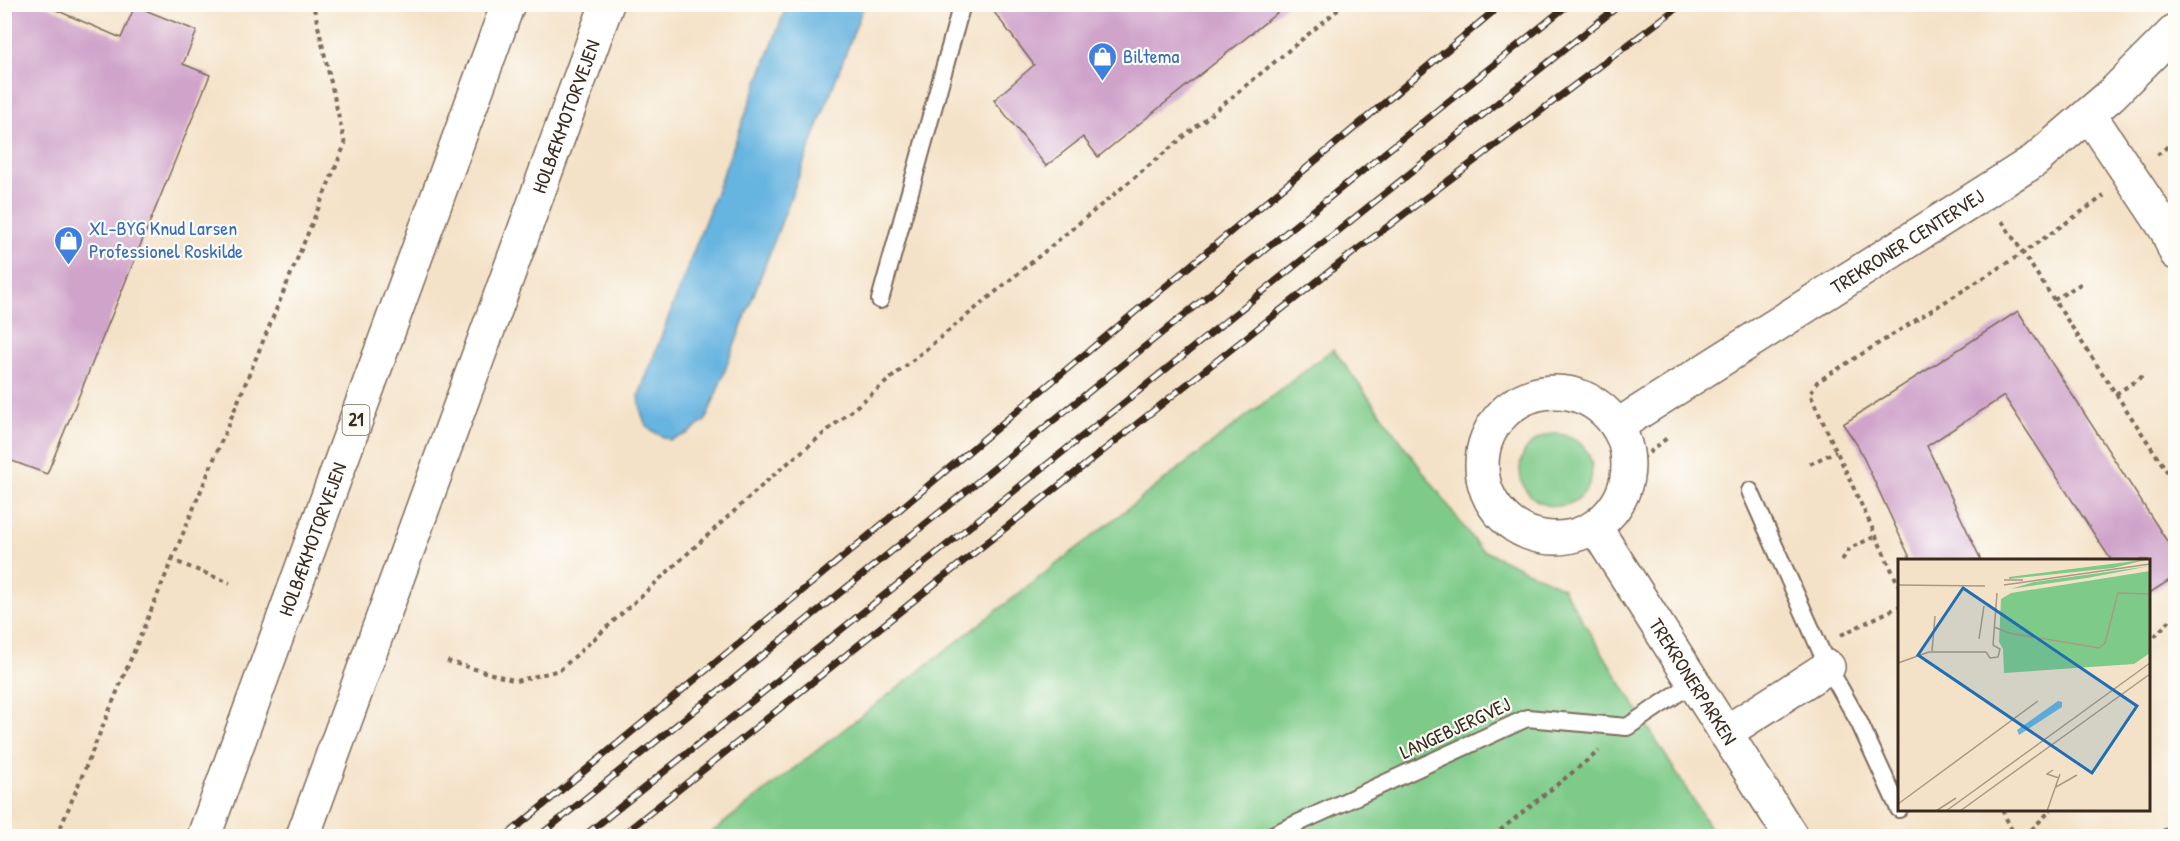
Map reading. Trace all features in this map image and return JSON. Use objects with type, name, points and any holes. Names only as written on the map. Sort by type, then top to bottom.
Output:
[{"type":"main road","name":"HOLBÆKMOTORVEJEN","points":[[204,837],[508,4]]},
{"type":"main road","name":"HOLBÆKMOTORVEJEN","points":[[303,837],[607,4]]},
{"type":"main road","name":"TREKRONER CENTERVEJ","points":[[1617,426],[2034,161],[2112,95],[2175,30]]},
{"type":"main road","points":[[2089,114],[2167,231],[2175,253]]},
{"type":"main road","points":[[1543,393],[1564,393],[1585,399],[1603,410],[1617,426],[1626,447],[1628,470],[1624,492],[1612,512],[1595,527],[1575,536],[1554,539],[1533,535],[1513,526],[1497,511],[1487,492],[1482,471],[1484,450],[1491,430],[1504,413],[1522,400],[1543,393]]},
{"type":"main road","name":"TREKRONERPARKEN","points":[[1595,527],[1791,837]]},
{"type":"main road","points":[[1725,733],[1823,657]]},
{"type":"lane","points":[[880,300],[962,4]]},
{"type":"lane","points":[[1750,491],[1823,657],[1859,722],[1898,807]]},
{"type":"lane","points":[[1628,727],[1693,682]]},
{"type":"lane","name":"LANGEBJERGVEJ","points":[[1270,837],[1527,718],[1628,727]]},
{"type":"path","points":[[57,837],[345,144],[313,4]]},
{"type":"path","points":[[447,661],[516,681],[560,670],[777,472],[1345,4]]},
{"type":"path","points":[[1898,586],[1810,394],[1816,382],[2023,253],[2130,177]]},
{"type":"path","points":[[2001,219],[2175,485]]},
{"type":"path","points":[[2054,300],[2082,283]]},
{"type":"path","points":[[2116,394],[2143,376]]},
{"type":"path","points":[[1810,464],[1836,451]]},
{"type":"path","points":[[1842,560],[1850,548],[1876,537]]},
{"type":"path","points":[[172,560],[231,583]]},
{"type":"path","points":[[1823,657],[1898,607]]},
{"type":"path","points":[[2150,641],[2175,614]]},
{"type":"path","points":[[1492,837],[1628,727]]},
{"type":"path","points":[[2002,811],[2015,837]]},
{"type":"path","points":[[2025,837],[2049,811]]},
{"type":"path","points":[[2155,837],[2175,823]]},
{"type":"green space","points":[[1333,349],[1480,549],[1562,587],[1715,836],[707,836]]},
{"type":"green space","points":[[1556,434],[1570,437],[1582,444],[1589,456],[1592,470],[1589,484],[1582,496],[1570,503],[1556,506],[1542,503],[1530,496],[1523,484],[1520,470],[1523,456],[1530,444],[1542,437]]},
{"type":"water","points":[[787,5],[864,5],[706,420],[687,434],[670,440],[654,432],[646,424],[641,413],[639,395]]},
{"type":"building","name":"XL-BYG Knud Larsen Professionel Roskilde","points":[[4,4],[42,4],[121,38],[135,6],[197,31],[183,64],[210,75],[47,474],[4,458]]},
{"type":"building","name":"Biltema","points":[[988,4],[1288,4],[1098,157],[1083,137],[1046,166],[994,100],[1034,65]]},
{"type":"building","points":[[2018,311],[2176,555],[2176,576],[2150,593],[2150,559],[2110,559],[2004,396],[1927,446],[1981,559],[1911,559],[1858,446],[1843,424]]},
{"type":"railway","points":[[506,836],[861,542],[1502,4]]},
{"type":"railway","points":[[539,836],[1569,4]]},
{"type":"railway","points":[[584,836],[1621,4]]},
{"type":"railway","points":[[621,836],[1354,252],[1682,4]]},
{"type":"place","name":"Biltema","points":[[1102,82]]},
{"type":"place","name":"XL-BYG Knud Larsen Professionel Roskilde","points":[[68,266]]}]
